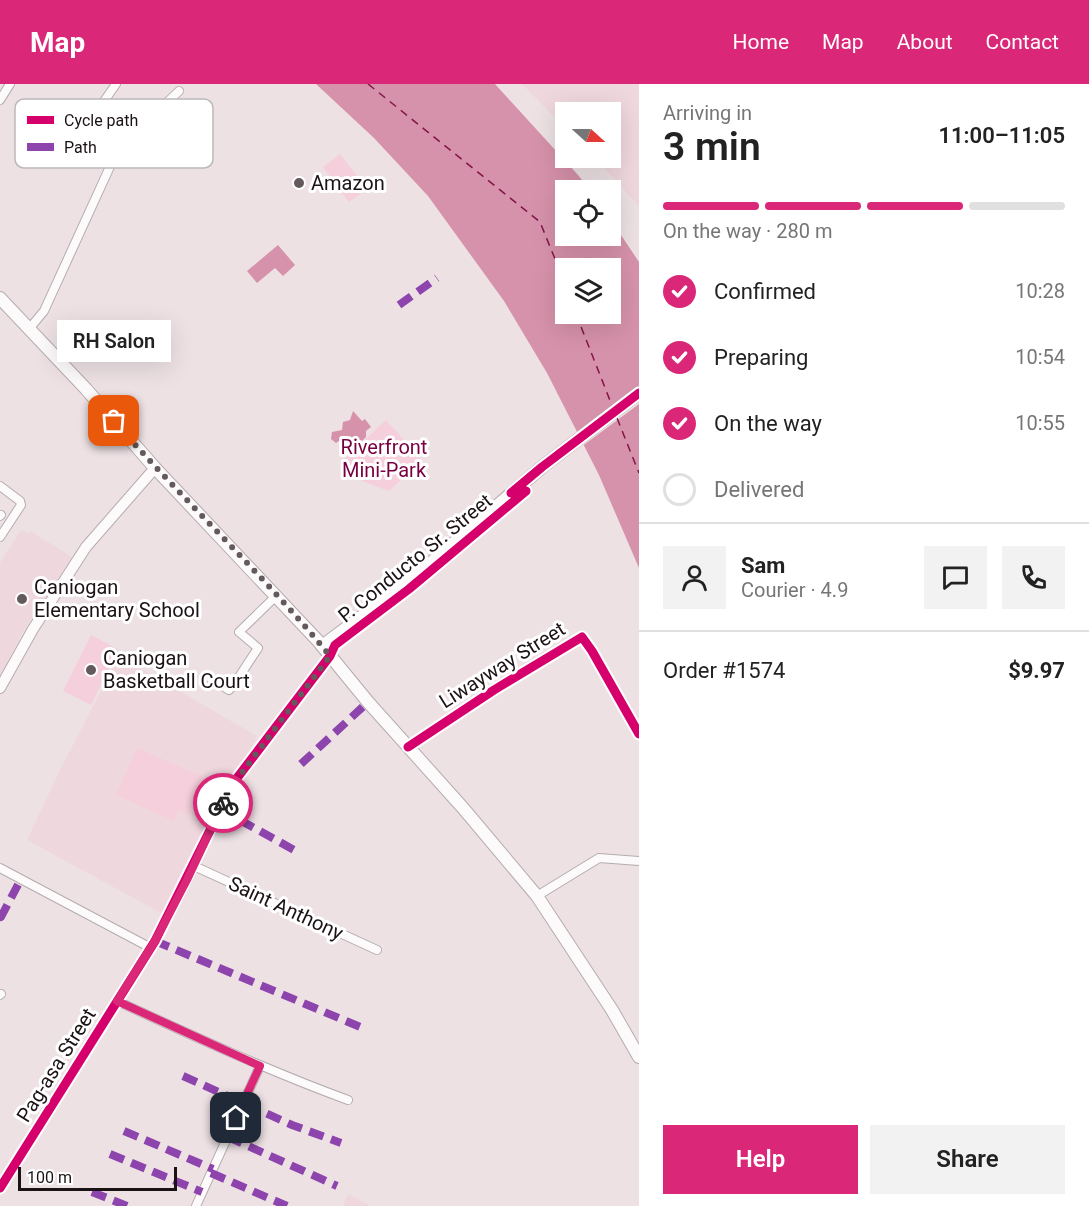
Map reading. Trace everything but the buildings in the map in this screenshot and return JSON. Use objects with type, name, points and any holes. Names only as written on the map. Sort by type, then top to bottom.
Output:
[{"type":"main road","points":[[0,298],[326,651],[463,808],[537,896],[607,1002],[639,1057]]},
{"type":"main road","points":[[326,651],[543,467],[639,393]]},
{"type":"street","points":[[0,100],[10,84]]},
{"type":"street","points":[[106,99],[116,84]]},
{"type":"street","points":[[171,99],[179,91]]},
{"type":"street","points":[[29,329],[44,311],[109,168]]},
{"type":"street","points":[[0,688],[33,629],[86,547],[155,468]]},
{"type":"street","points":[[0,486],[20,501],[21,505],[0,537]]},
{"type":"street","name":"P. Conducto Sr. Street","points":[[326,651],[409,589],[526,491]]},
{"type":"street","points":[[210,678],[229,690],[258,648],[239,632],[276,596]]},
{"type":"street","name":"Liwayway Street","points":[[408,747],[494,690],[581,637],[592,651],[639,734]]},
{"type":"street","name":"Pag-asa Street","points":[[0,1188],[151,948],[234,783],[326,651]]},
{"type":"street","points":[[537,896],[599,858],[639,861]]},
{"type":"street","name":"Saint Anthony","points":[[194,866],[377,950]]},
{"type":"street","points":[[0,867],[151,948]]},
{"type":"street","points":[[117,1001],[260,1066],[348,1100]]},
{"type":"street","points":[[196,1206],[260,1066]]},
{"type":"shaded area","points":[[316,84],[495,84],[555,150],[555,168],[572,168],[582,180],[555,180],[555,246],[621,246],[621,235],[639,262],[639,568],[599,475],[547,373],[504,301],[428,196],[374,138]]},
{"type":"shaded area","points":[[522,84],[639,84],[639,206],[621,186],[621,180],[615,180],[604,168],[621,168],[621,102],[555,102],[555,118]]},
{"type":"shaded area","points":[[278,245],[295,265],[283,276],[275,268],[257,283],[247,271]]},
{"type":"shaded area","points":[[353,411],[362,421],[365,419],[371,427],[366,431],[366,437],[361,442],[354,441],[350,445],[343,438],[336,443],[331,439],[332,432],[342,430],[343,422],[350,420]]},
{"type":"shaded area","name":"Caniogan Elementary School","points":[[21,530],[28,534],[30,531],[72,557],[21,635],[0,677],[0,563]]},
{"type":"shaded area","points":[[119,656],[257,736],[163,914],[27,840]]},
{"type":"shaded area","points":[[348,1194],[371,1206],[343,1206]]},
{"type":"green space","points":[[340,154],[367,189],[349,202],[323,167]]},
{"type":"green space","name":"Riverfront Mini-Park","points":[[386,420],[422,460],[389,491],[362,481],[343,460]]},
{"type":"green space","name":"Caniogan Basketball Court","points":[[91,635],[118,649],[91,705],[63,691]]},
{"type":"green space","points":[[137,748],[205,778],[189,815],[178,810],[174,821],[116,795]]},
{"type":"pier","points":[[639,388],[639,404],[581,447],[575,435]]},
{"type":"ferry route","points":[[368,84],[540,222],[555,259]]},
{"type":"ferry route","points":[[580,324],[613,408]]},
{"type":"ferry route","points":[[617,418],[639,473]]},
{"type":"marked path","points":[[399,305],[437,278]]},
{"type":"marked path","points":[[301,764],[368,702]]},
{"type":"marked path","points":[[220,809],[296,851]]},
{"type":"marked path","points":[[0,916],[21,879]]},
{"type":"marked path","points":[[155,941],[365,1029]]},
{"type":"marked path","points":[[183,1076],[292,1125],[341,1143]]},
{"type":"marked path","points":[[124,1131],[213,1169]]},
{"type":"marked path","points":[[228,1137],[337,1186]]},
{"type":"marked path","points":[[110,1154],[202,1192]]},
{"type":"marked path","points":[[211,1173],[287,1206]]},
{"type":"marked path","points":[[92,1192],[127,1206]]},
{"type":"cycle path","points":[[511,493],[639,393]]},
{"type":"cycle path","points":[[0,1188],[155,941],[234,782],[330,656],[335,645],[409,589],[526,491]]},
{"type":"cycle path","points":[[408,747],[494,690],[582,637],[639,734]]},
{"type":"way so far","points":[[114,421],[330,656],[234,783],[223,803]]},
{"type":"place","name":"Amazon","points":[[299,183]]},
{"type":"place","name":"RH Salon","points":[[114,421]]},
{"type":"place","name":"Caniogan Elementary School","points":[[22,599]]},
{"type":"place","name":"Caniogan Basketball Court","points":[[91,670]]},
{"type":"route","points":[[223,803],[155,941],[117,1001],[260,1066],[236,1118]]}]
